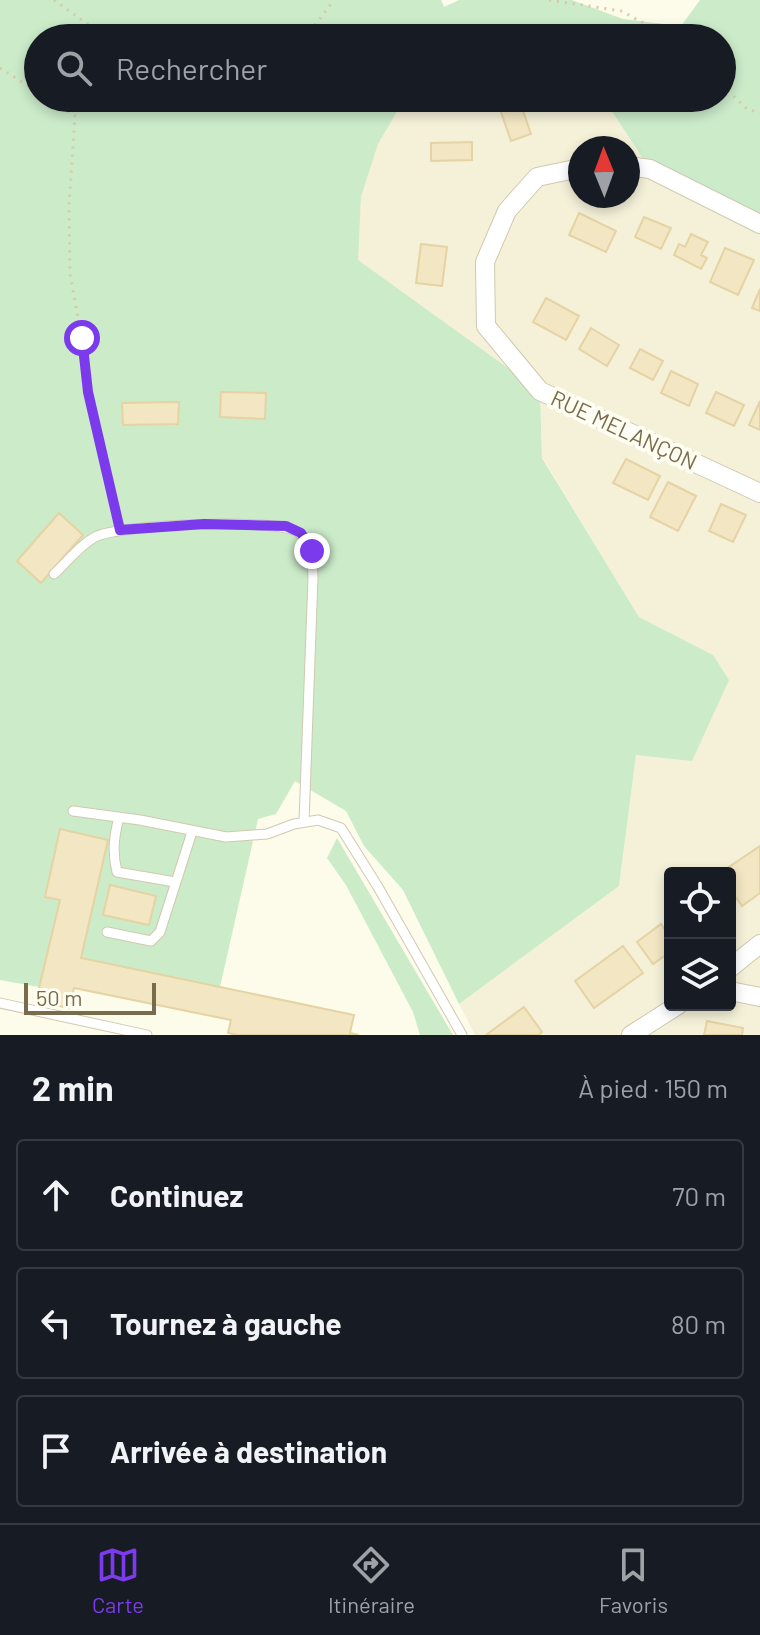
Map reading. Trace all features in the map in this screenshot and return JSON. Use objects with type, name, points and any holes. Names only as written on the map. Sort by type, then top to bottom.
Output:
[{"type":"street","points":[[640,168],[650,169],[760,224]]},
{"type":"street","name":"RUE MELANÇON","points":[[568,171],[537,177],[507,211],[485,262],[486,326],[540,391],[760,493]]},
{"type":"street","points":[[736,963],[760,944]]},
{"type":"street","points":[[736,992],[760,997]]},
{"type":"street","points":[[631,1035],[669,1011]]},
{"type":"lane","points":[[54,574],[96,537],[120,530],[204,524],[286,526],[301,533],[312,551],[304,822]]},
{"type":"lane","points":[[73,811],[226,837],[267,834],[318,820],[341,828],[462,1035]]},
{"type":"lane","points":[[119,817],[113,856],[117,872],[175,882]]},
{"type":"lane","points":[[107,932],[151,941],[160,932],[192,832]]},
{"type":"lane","points":[[0,1003],[147,1035]]},
{"type":"path","points":[[54,0],[87,24]]},
{"type":"path","points":[[316,24],[334,0]]},
{"type":"path","points":[[549,0],[621,11],[646,24]]},
{"type":"path","points":[[0,68],[24,83]]},
{"type":"path","points":[[736,98],[747,109],[760,113]]},
{"type":"path","points":[[69,112],[75,116],[69,205],[70,274],[88,392],[120,530]]},
{"type":"shaded area","points":[[397,112],[612,112],[628,136],[568,136],[568,208],[640,208],[640,154],[650,169],[760,224],[760,1035],[475,1035],[459,1004],[619,886],[636,754],[713,655],[639,617],[542,457],[540,391],[357,260],[361,197],[378,144]]},
{"type":"green space","points":[[0,0],[441,0],[444,7],[459,0],[572,0],[623,19],[664,24],[24,24],[24,112],[397,112],[378,144],[361,197],[358,260],[540,391],[542,458],[639,617],[713,655],[729,680],[692,761],[636,755],[619,886],[459,1004],[403,890],[364,846],[346,811],[295,781],[276,814],[258,819],[220,987],[81,958],[60,830],[45,896],[60,900],[39,987],[0,980]]},
{"type":"green space","points":[[700,0],[760,0],[760,224],[650,169],[640,154],[640,136],[628,136],[612,112],[736,112],[736,24],[682,24]]},
{"type":"green space","points":[[337,838],[453,1035],[420,1035],[413,1012],[346,885],[327,858]]},
{"type":"building","points":[[501,112],[523,112],[531,134],[511,141]]},
{"type":"building","points":[[472,142],[472,160],[431,161],[431,143]]},
{"type":"building","points":[[579,213],[616,231],[606,252],[569,235]]},
{"type":"building","points":[[644,217],[671,228],[661,249],[635,237]]},
{"type":"building","points":[[691,234],[708,242],[701,255],[707,258],[701,269],[674,255],[679,244],[685,247]]},
{"type":"building","points":[[421,244],[447,247],[442,286],[416,283]]},
{"type":"building","points":[[725,248],[754,260],[738,295],[710,282]]},
{"type":"building","points":[[760,289],[760,311],[752,308]]},
{"type":"building","points":[[546,298],[579,316],[566,340],[533,322]]},
{"type":"building","points":[[591,328],[619,345],[607,366],[579,349]]},
{"type":"building","points":[[640,349],[663,361],[653,380],[630,368]]},
{"type":"building","points":[[671,371],[698,384],[689,406],[661,393]]},
{"type":"building","points":[[221,392],[266,393],[265,419],[220,417]]},
{"type":"building","points":[[716,392],[744,405],[734,426],[706,413]]},
{"type":"building","points":[[760,401],[760,430],[749,425]]},
{"type":"building","points":[[179,402],[178,424],[123,425],[122,403]]},
{"type":"building","points":[[626,459],[660,476],[648,500],[613,483]]},
{"type":"building","points":[[668,482],[696,496],[678,531],[650,517]]},
{"type":"building","points":[[721,504],[746,515],[733,542],[709,531]]},
{"type":"building","points":[[59,513],[83,535],[41,583],[17,561]]},
{"type":"building","points":[[60,829],[108,840],[81,958],[354,1015],[350,1033],[359,1035],[238,1035],[228,1033],[231,1020],[74,988],[69,1008],[36,1001],[60,900],[45,897]]},
{"type":"building","points":[[760,846],[760,893],[742,906],[736,898],[736,867],[729,867]]},
{"type":"building","points":[[110,885],[156,896],[149,925],[103,915]]},
{"type":"building","points":[[661,924],[664,928],[664,956],[653,964],[637,942]]},
{"type":"building","points":[[623,946],[643,973],[594,1008],[575,981]]},
{"type":"building","points":[[524,1007],[542,1032],[539,1035],[486,1035]]},
{"type":"building","points":[[707,1021],[743,1028],[742,1035],[704,1035]]},
{"type":"route","points":[[82,338],[88,392],[120,530],[204,524],[286,526],[301,533],[312,551]]}]
